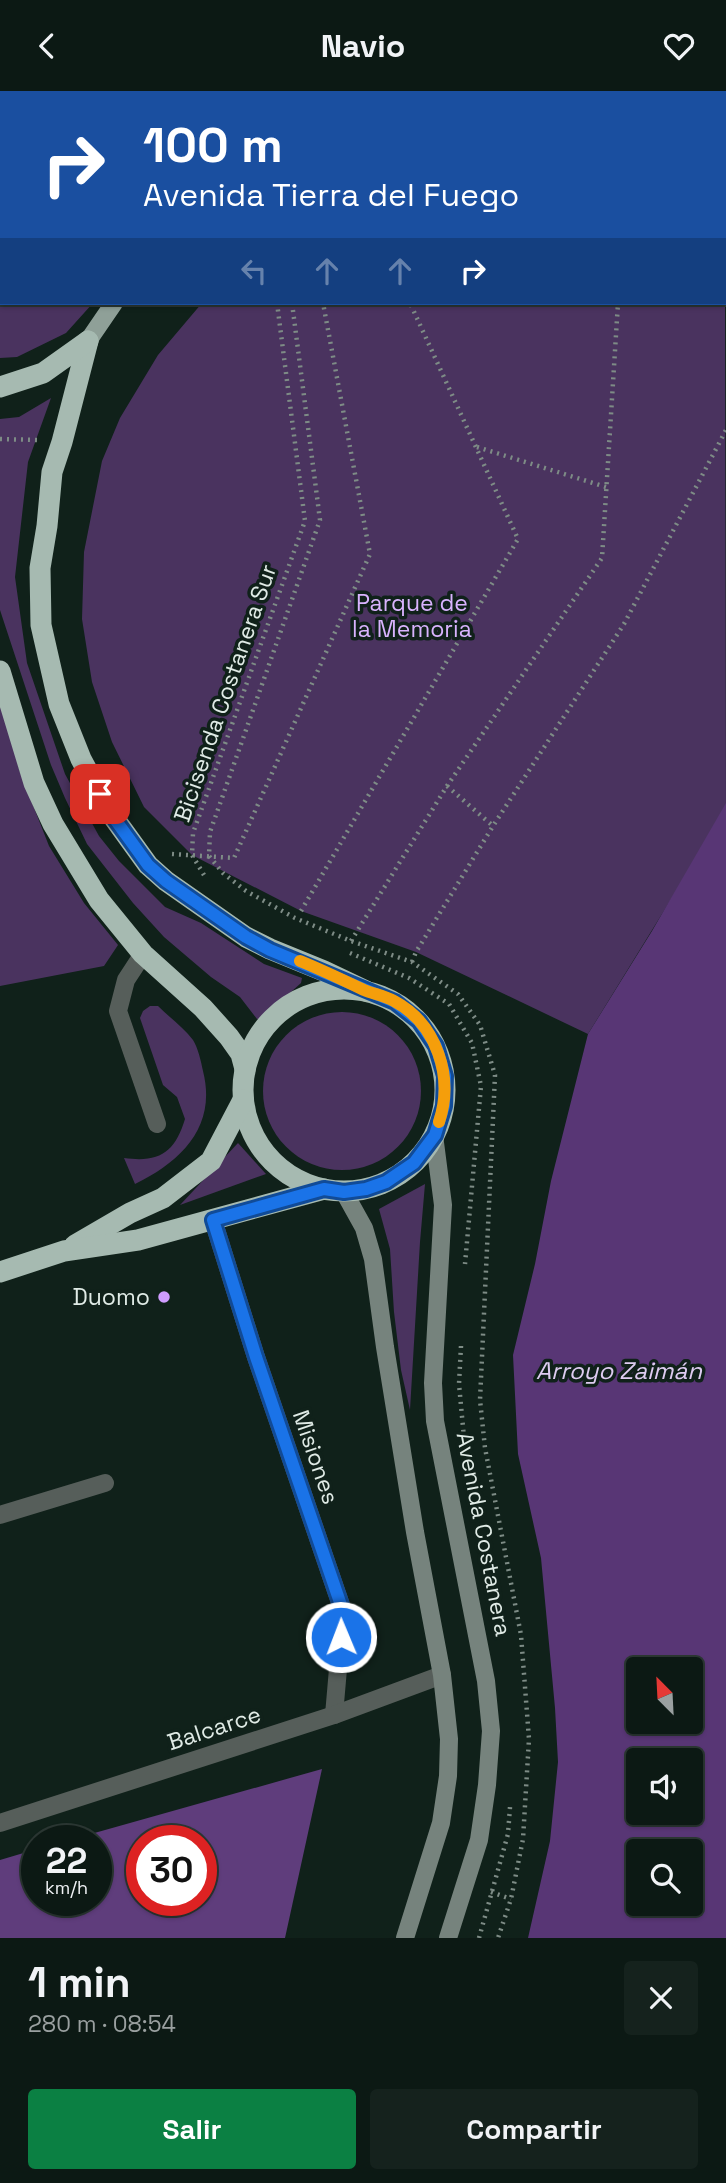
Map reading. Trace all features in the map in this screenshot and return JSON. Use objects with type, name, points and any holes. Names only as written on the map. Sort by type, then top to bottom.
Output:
[{"type":"highway","points":[[0,387],[43,373],[88,341]]},
{"type":"highway","points":[[0,1272],[64,1251],[138,1240],[334,1191],[366,1189],[386,1182],[414,1163],[435,1135],[444,1106],[445,1076],[436,1046],[419,1021],[395,1002],[270,950],[246,937],[166,881],[148,865],[109,811],[81,759],[59,704],[41,625],[40,568],[52,472],[88,341]]},
{"type":"highway","points":[[0,671],[34,783],[53,824],[99,900],[143,954],[203,1008],[229,1037],[241,1054],[245,1069]]},
{"type":"highway","points":[[334,1191],[293,1178],[268,1158],[251,1131],[243,1100],[245,1069],[256,1039],[276,1014],[303,997],[334,989],[366,991]]},
{"type":"highway","points":[[64,1251],[130,1213],[163,1198],[211,1161],[243,1100]]},
{"type":"main road","points":[[88,341],[113,305]]},
{"type":"main road","name":"Avenida Costanera","points":[[435,1135],[443,1205],[433,1383],[435,1421],[486,1681],[491,1731],[479,1840],[448,1938]]},
{"type":"main road","points":[[334,1191],[364,1228],[373,1259],[415,1532],[442,1675],[449,1739],[448,1776],[441,1823],[405,1938]]},
{"type":"street","points":[[143,954],[126,980],[118,1011],[157,1124]]},
{"type":"street","name":"Misiones","points":[[213,1220],[256,1357],[343,1611],[334,1715]]},
{"type":"street","points":[[0,1515],[105,1483]]},
{"type":"street","name":"Balcarce","points":[[0,1823],[334,1715],[442,1675]]},
{"type":"path","name":"Bicisenda Costanera Sur","points":[[205,876],[192,855],[193,833],[305,521],[277,305]]},
{"type":"path","points":[[292,305],[320,520],[211,832],[209,856],[223,873],[246,891],[295,918],[412,962],[458,994],[480,1025],[495,1075],[480,1400],[485,1448],[521,1635],[529,1739],[523,1839],[511,1899],[498,1938]]},
{"type":"path","points":[[148,865],[169,854],[233,858],[370,554],[323,305]]},
{"type":"path","points":[[301,911],[518,538],[411,305]]},
{"type":"path","points":[[351,941],[447,786],[602,558],[618,305]]},
{"type":"path","points":[[412,962],[494,825],[624,624],[726,430]]},
{"type":"path","points":[[0,439],[62,442]]},
{"type":"path","points":[[476,446],[606,487]]},
{"type":"path","points":[[447,786],[494,825]]},
{"type":"path","points":[[346,952],[409,978],[449,1005],[471,1042],[481,1086],[465,1264]]},
{"type":"path","points":[[461,1344],[459,1384],[465,1449]]},
{"type":"path","points":[[479,1938],[508,1833],[510,1796]]},
{"type":"green space","points":[[0,305],[91,305],[66,333],[17,357],[0,358]]},
{"type":"green space","name":"Parque de la Memoria","points":[[200,305],[725,305],[726,810],[588,1034],[416,952],[301,911],[192,855],[144,807],[112,742],[92,682],[82,619],[84,552],[102,461],[120,418],[158,355]]},
{"type":"green space","points":[[51,398],[28,462],[15,577],[27,663],[65,774],[99,836],[119,861],[165,907],[201,923],[264,964],[302,978],[301,983],[265,1019],[257,1019],[240,997],[211,977],[164,937],[133,903],[87,844],[51,765],[0,610],[0,419],[19,417]]},
{"type":"green space","points":[[0,700],[20,772],[49,846],[84,903],[118,945],[104,966],[0,986]]},
{"type":"green space","points":[[150,1006],[158,1006],[195,1043],[203,1071],[205,1109],[200,1125],[181,1153],[135,1184],[124,1158],[147,1159],[164,1153],[176,1140],[185,1119],[177,1097],[163,1085],[140,1018],[143,1011]]},
{"type":"green space","points":[[342,1012],[372,1018],[398,1035],[415,1061],[421,1091],[415,1121],[398,1147],[372,1164],[342,1170],[312,1164],[286,1147],[269,1121],[263,1091],[269,1061],[286,1035],[312,1018]]},
{"type":"green space","points":[[238,1143],[266,1174],[180,1205]]},
{"type":"green space","points":[[425,1184],[410,1410],[401,1370],[390,1249],[379,1209]]},
{"type":"shaded area","points":[[322,1769],[285,1938],[0,1938],[0,1860],[21,1854],[21,1916],[112,1916],[112,1828]]},
{"type":"water","name":"Arroyo Zaimán","points":[[726,803],[726,1938],[528,1938],[550,1841],[558,1762],[541,1558],[518,1454],[513,1355],[551,1181],[588,1034],[652,931]]},
{"type":"slow traffic","points":[[300,961],[395,1002],[419,1021],[436,1046],[445,1076],[444,1106],[439,1122]]},
{"type":"place","name":"Duomo","points":[[164,1297]]},
{"type":"route","points":[[100,794],[148,865],[166,881],[246,937],[270,950],[395,1002],[419,1021],[436,1046],[445,1076],[444,1106],[435,1135],[414,1163],[386,1182],[366,1189],[344,1192],[324,1189],[213,1220],[256,1357],[343,1611],[341,1637]]}]
